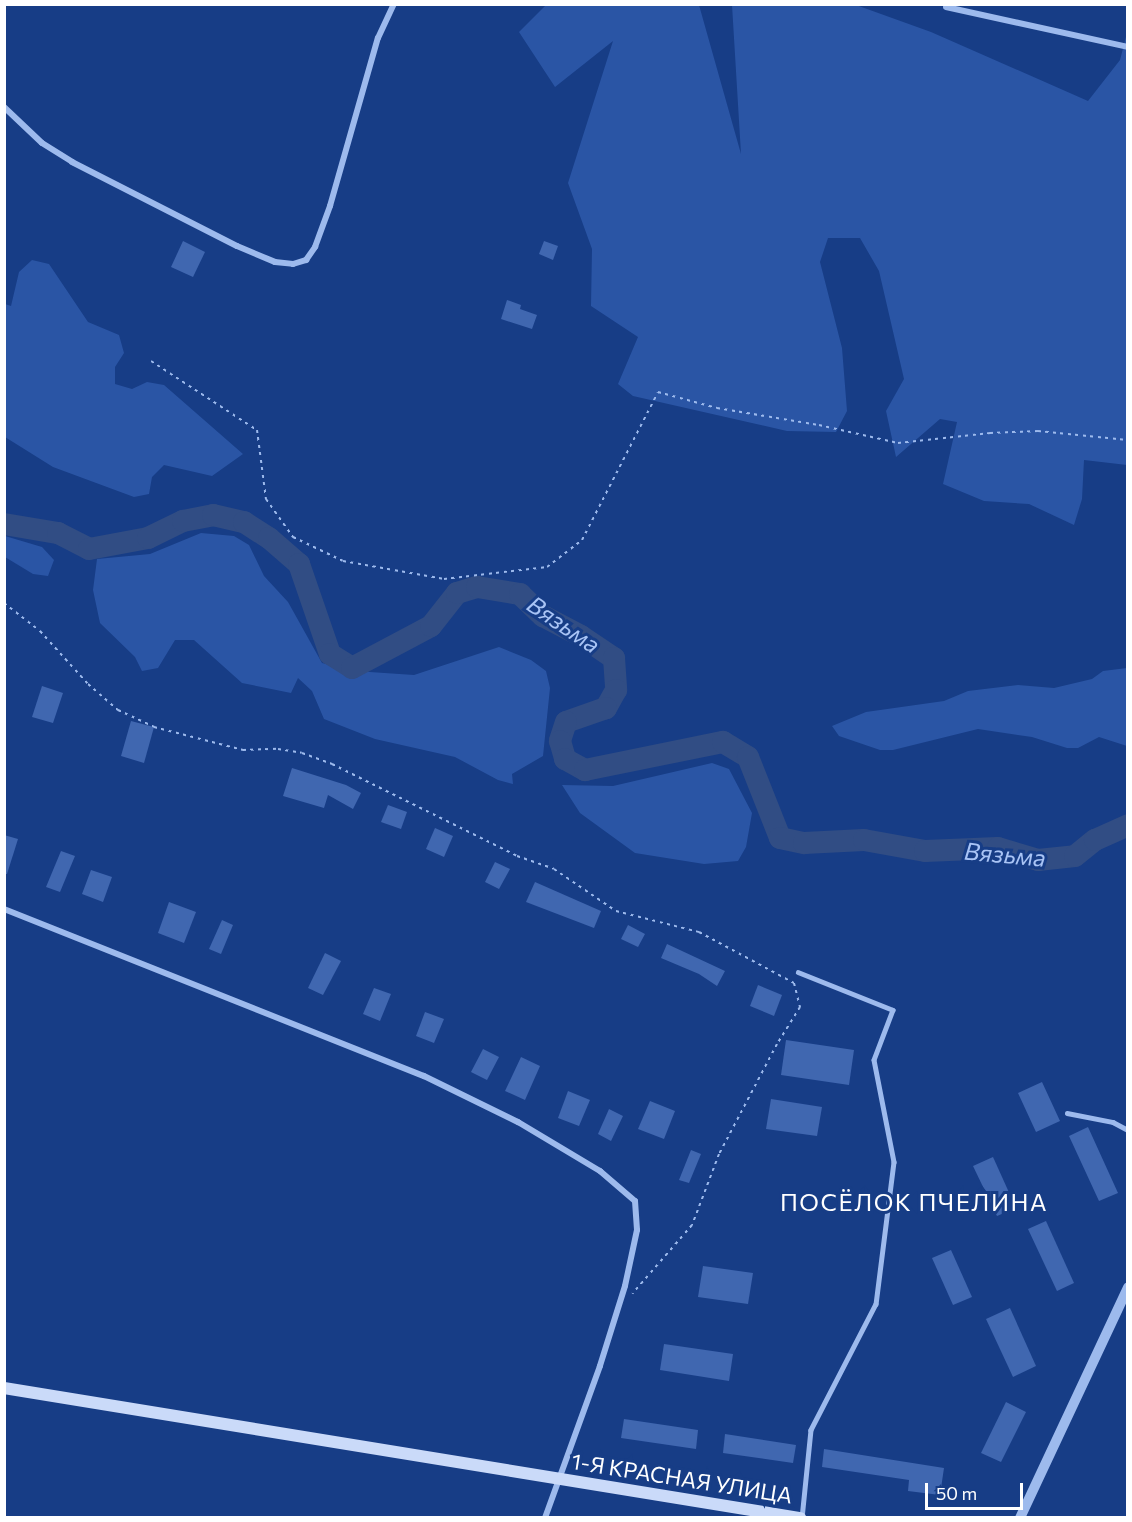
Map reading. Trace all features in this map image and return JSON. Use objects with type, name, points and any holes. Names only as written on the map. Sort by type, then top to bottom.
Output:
[{"type":"main road","name":"1-Я КРАСНАЯ УЛИЦА","points":[[4,1388],[801,1518]]},
{"type":"street","points":[[4,107],[42,143],[72,162],[237,246],[275,262],[293,264],[306,260],[315,247],[330,206],[378,38],[394,4]]},
{"type":"street","points":[[946,8],[1128,47]]},
{"type":"street","points":[[4,909],[424,1076],[518,1122],[600,1171],[635,1201],[637,1230],[618,1309],[600,1366],[558,1479],[551,1508],[545,1518]]},
{"type":"street","points":[[1020,1518],[1128,1287]]},
{"type":"lane","points":[[798,972],[893,1010],[874,1060],[894,1162],[876,1304],[811,1431],[801,1518]]},
{"type":"lane","points":[[1067,1113],[1113,1122],[1128,1130]]},
{"type":"path","points":[[151,361],[257,430],[266,499],[293,537],[343,561],[444,579],[547,567],[582,540],[658,393],[717,408],[819,425],[898,443],[990,433],[1038,431],[1128,440]]},
{"type":"path","points":[[4,603],[40,631],[88,684],[118,710],[154,727],[243,750],[278,749],[302,753],[332,764],[517,856],[554,869],[616,911],[699,932],[794,983],[800,1007],[777,1044],[718,1154],[692,1225],[662,1263],[618,1309]]},
{"type":"shaded area","points":[[546,5],[699,5],[741,154],[732,5],[856,5],[931,32],[1088,101],[1120,60],[1127,33],[1127,465],[1084,460],[1082,499],[1074,525],[1029,504],[984,501],[943,484],[957,422],[940,419],[896,457],[886,411],[904,379],[879,271],[860,238],[828,238],[820,262],[842,348],[847,411],[836,432],[787,431],[633,396],[618,384],[638,337],[591,306],[592,249],[568,183],[613,41],[555,87],[519,32]]},
{"type":"shaded area","points":[[32,260],[49,264],[88,322],[119,335],[124,353],[115,367],[115,384],[132,389],[147,382],[164,385],[243,454],[212,476],[164,465],[152,477],[149,494],[134,497],[53,467],[5,437],[5,304],[11,306],[19,272]]},
{"type":"shaded area","points":[[201,533],[234,536],[249,545],[264,576],[288,602],[322,663],[355,671],[414,675],[499,647],[531,660],[546,671],[550,688],[543,756],[512,774],[513,784],[498,780],[455,757],[375,739],[324,719],[312,691],[298,678],[291,693],[242,683],[194,640],[175,640],[158,668],[142,671],[135,657],[100,623],[93,590],[97,559],[150,554]]},
{"type":"shaded area","points":[[5,536],[42,547],[54,560],[48,576],[33,574],[5,557]]},
{"type":"shaded area","points":[[1127,668],[1127,746],[1099,737],[1078,748],[1067,748],[1032,737],[978,729],[893,750],[880,750],[839,736],[832,726],[866,712],[944,701],[968,691],[1018,685],[1054,688],[1092,679],[1103,671]]},
{"type":"shaded area","points":[[712,763],[729,769],[752,813],[746,847],[738,861],[704,864],[635,853],[580,813],[562,785],[613,786]]},
{"type":"building","points":[[183,241],[205,252],[193,277],[171,267]]},
{"type":"building","points":[[544,241],[558,246],[553,260],[539,254]]},
{"type":"building","points":[[507,300],[521,305],[520,309],[537,315],[532,329],[501,319]]},
{"type":"building","points":[[42,686],[63,693],[53,723],[32,717]]},
{"type":"building","points":[[131,721],[154,727],[144,763],[121,756]]},
{"type":"building","points":[[292,768],[346,785],[361,793],[353,809],[328,795],[324,808],[283,796]]},
{"type":"building","points":[[388,805],[407,812],[401,829],[381,822]]},
{"type":"building","points":[[435,828],[453,836],[444,857],[426,849]]},
{"type":"building","points":[[4,835],[18,839],[7,874],[4,874]]},
{"type":"building","points":[[61,851],[75,856],[60,892],[46,887]]},
{"type":"building","points":[[495,862],[510,869],[499,889],[485,882]]},
{"type":"building","points":[[91,870],[112,877],[103,902],[82,894]]},
{"type":"building","points":[[535,882],[601,911],[594,928],[526,902]]},
{"type":"building","points":[[169,902],[196,912],[184,943],[158,933]]},
{"type":"building","points":[[222,920],[233,925],[221,954],[209,949]]},
{"type":"building","points":[[628,925],[645,934],[638,947],[621,939]]},
{"type":"building","points":[[667,944],[725,971],[717,986],[699,974],[661,958]]},
{"type":"building","points":[[325,953],[341,961],[323,995],[308,988]]},
{"type":"building","points":[[758,985],[782,995],[774,1016],[750,1006]]},
{"type":"building","points":[[374,988],[391,994],[380,1021],[363,1014]]},
{"type":"building","points":[[425,1012],[444,1019],[434,1043],[416,1036]]},
{"type":"building","points":[[786,1040],[854,1050],[849,1085],[781,1075]]},
{"type":"building","points":[[483,1049],[499,1057],[487,1080],[471,1072]]},
{"type":"building","points":[[521,1057],[540,1066],[525,1100],[505,1091]]},
{"type":"building","points":[[1042,1082],[1060,1121],[1036,1132],[1018,1093]]},
{"type":"building","points":[[568,1091],[590,1100],[579,1126],[558,1118]]},
{"type":"building","points":[[771,1099],[822,1107],[817,1136],[766,1129]]},
{"type":"building","points":[[650,1101],[675,1111],[664,1139],[638,1129]]},
{"type":"building","points":[[609,1109],[623,1116],[611,1141],[598,1134]]},
{"type":"building","points":[[1088,1127],[1118,1193],[1099,1201],[1069,1136]]},
{"type":"building","points":[[691,1150],[701,1154],[689,1183],[679,1180]]},
{"type":"building","points":[[993,1157],[1016,1208],[997,1216],[973,1166]]},
{"type":"building","points":[[1046,1221],[1074,1283],[1057,1291],[1028,1229]]},
{"type":"building","points":[[951,1250],[972,1297],[953,1305],[932,1258]]},
{"type":"building","points":[[703,1266],[753,1273],[748,1304],[698,1297]]},
{"type":"building","points":[[1010,1308],[1036,1366],[1013,1377],[986,1319]]},
{"type":"building","points":[[664,1344],[733,1354],[729,1381],[660,1370]]},
{"type":"building","points":[[1006,1402],[1026,1412],[1001,1462],[981,1453]]},
{"type":"building","points":[[624,1419],[698,1430],[696,1449],[621,1438]]},
{"type":"building","points":[[725,1434],[796,1445],[793,1463],[723,1453]]},
{"type":"building","points":[[824,1449],[944,1468],[940,1495],[908,1491],[909,1480],[822,1467]]},
{"type":"waterway","name":"Вязьма","points":[[4,524],[58,533],[89,549],[148,538],[183,521],[213,515],[244,522],[269,538],[299,564],[330,654],[352,668],[431,626],[457,593],[477,587],[520,594],[543,616],[581,636],[614,658],[616,690],[606,708],[566,722],[560,741],[565,759],[585,770],[723,742],[748,757],[780,838],[804,843],[864,840],[925,851],[998,848],[1038,860],[1075,856],[1095,840],[1128,825]]},
{"type":"district","name":"ПОСЁЛОК ПЧЕЛИНА","points":[[914,1202]]}]
